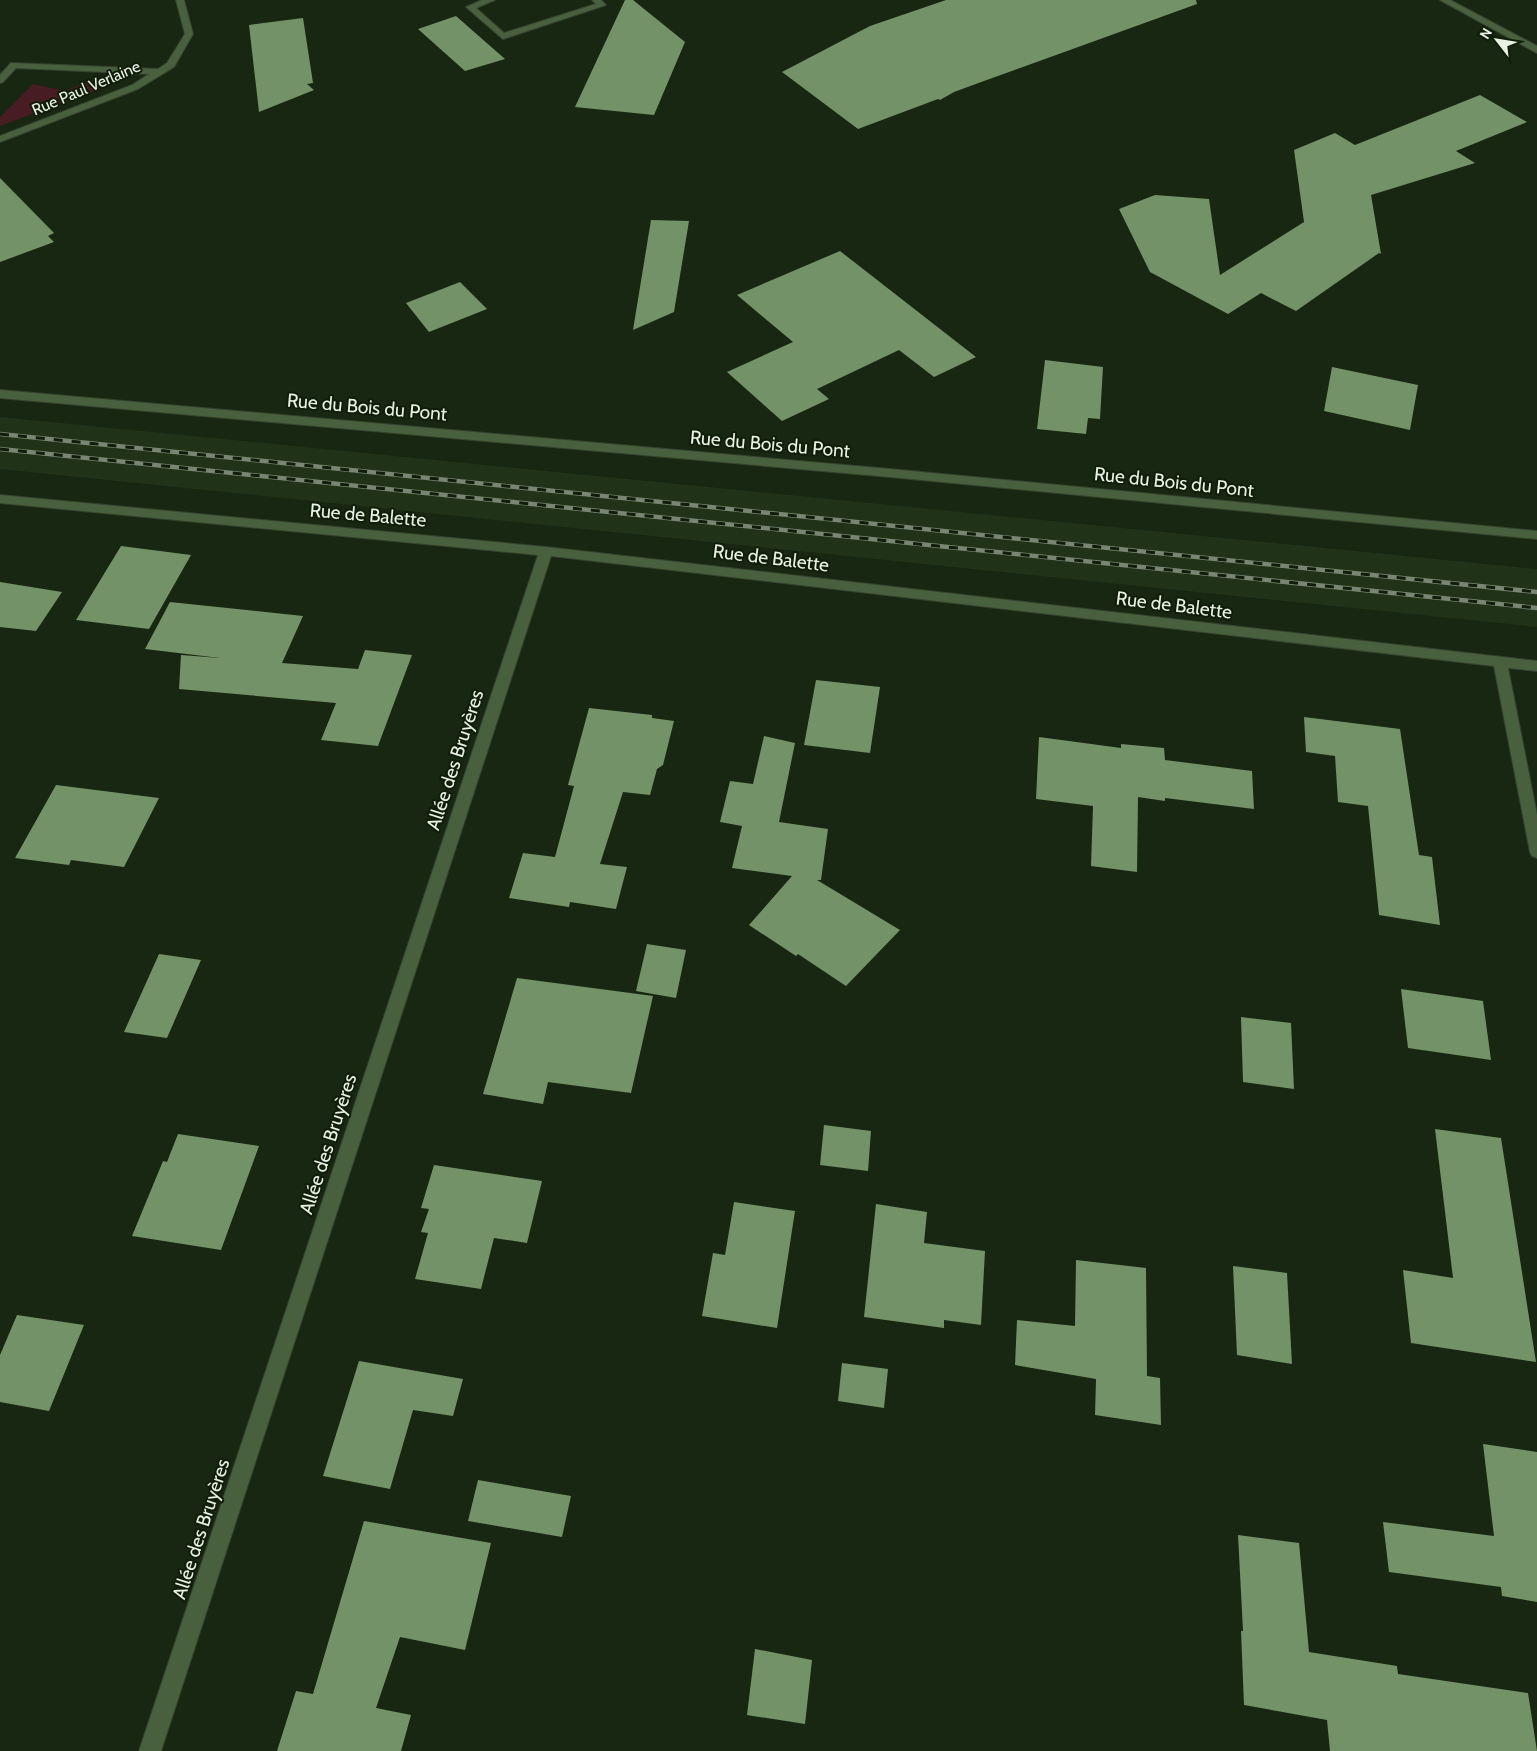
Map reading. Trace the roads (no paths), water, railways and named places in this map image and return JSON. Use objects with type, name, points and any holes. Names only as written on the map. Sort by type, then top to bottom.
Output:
[{"type":"street","name":"Rue Paul Verlaine","points":[[0,139],[135,86],[171,65],[189,34],[180,0]]},
{"type":"street","points":[[491,0],[470,7],[503,36],[602,5],[596,0]]},
{"type":"street","points":[[1444,0],[1537,50]]},
{"type":"street","points":[[0,80],[14,65],[160,72]]},
{"type":"street","name":"Rue du Bois du Pont","points":[[0,394],[872,471],[1537,535]]},
{"type":"street","name":"Rue de Balette","points":[[0,499],[546,551],[1537,666]]},
{"type":"street","name":"Allée des Bruyères","points":[[150,1751],[546,551]]},
{"type":"street","points":[[1500,662],[1537,852]]},
{"type":"railway","points":[[0,434],[1537,592]]},
{"type":"railway","points":[[0,449],[1537,608]]}]
